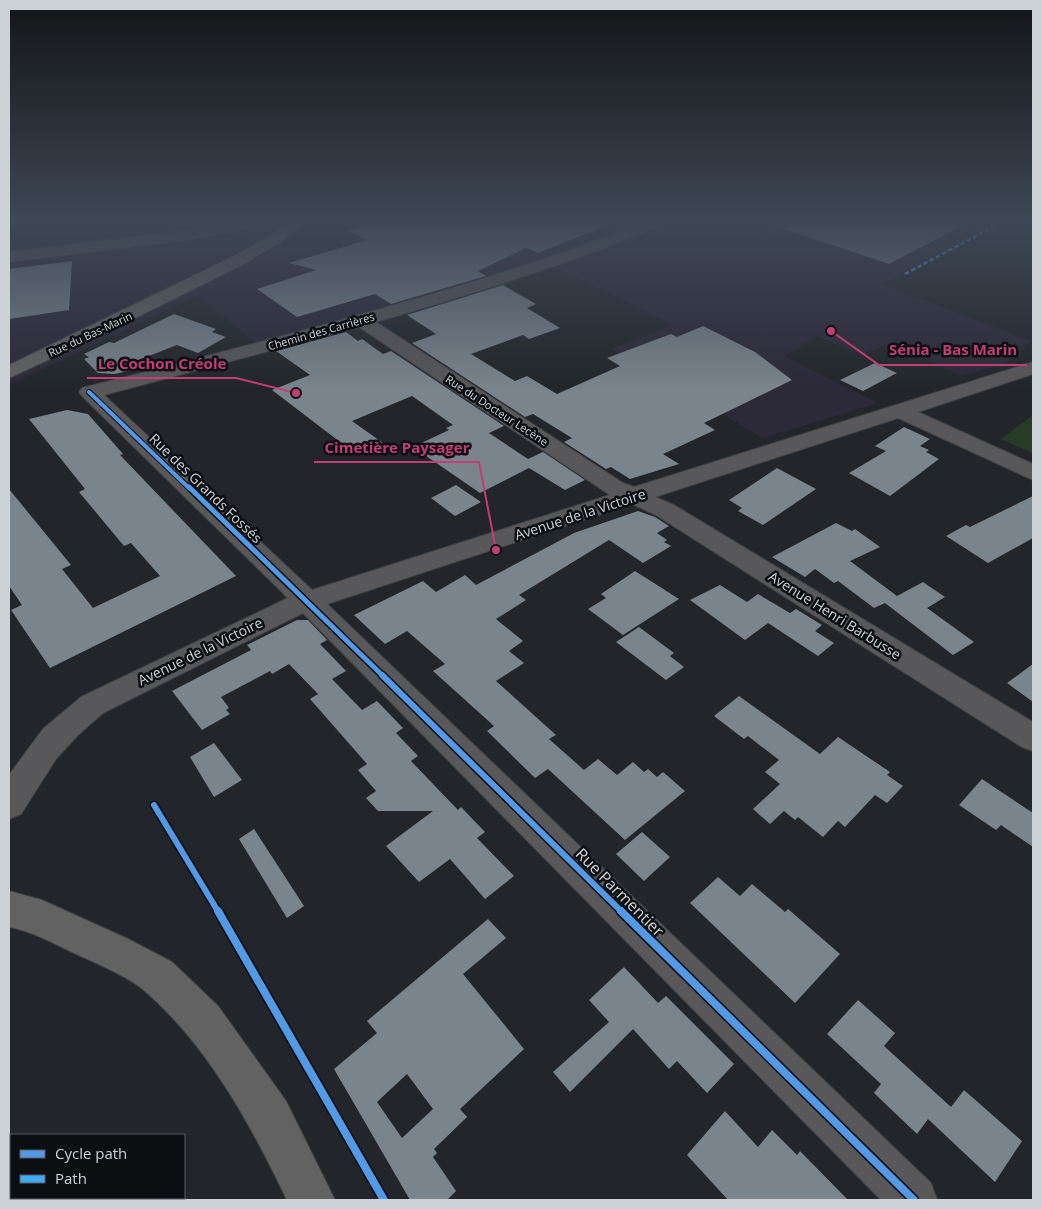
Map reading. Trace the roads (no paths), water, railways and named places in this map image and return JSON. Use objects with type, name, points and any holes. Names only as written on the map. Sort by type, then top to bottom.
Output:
[{"type":"main road","name":"Rue du Bas-Marin","points":[[9,372],[145,308],[206,276]]},
{"type":"main road","points":[[9,909],[29,913],[114,952],[158,976],[203,1021],[264,1109],[312,1200]]},
{"type":"street","name":"Chemin des Carrières","points":[[89,392],[361,320],[507,276]]},
{"type":"street","name":"Rue du Docteur Lecène","points":[[361,320],[615,488],[636,496]]},
{"type":"street","name":"Avenue de la Victoire","points":[[9,804],[48,744],[75,717],[92,705],[308,601],[1033,368]]},
{"type":"street","name":"Rue des Grands Fossés","points":[[89,392],[308,601]]},
{"type":"street","points":[[899,412],[1033,473]]},
{"type":"street","name":"Avenue Henri Barbusse","points":[[636,496],[666,510],[1033,738]]},
{"type":"street","name":"Rue Parmentier","points":[[308,601],[914,1200]]},
{"type":"place","name":"Sénia - Bas Marin","points":[[831,331]]},
{"type":"place","name":"Le Cochon Créole","points":[[296,393]]},
{"type":"place","name":"Cimetière Paysager","points":[[496,550]]}]
